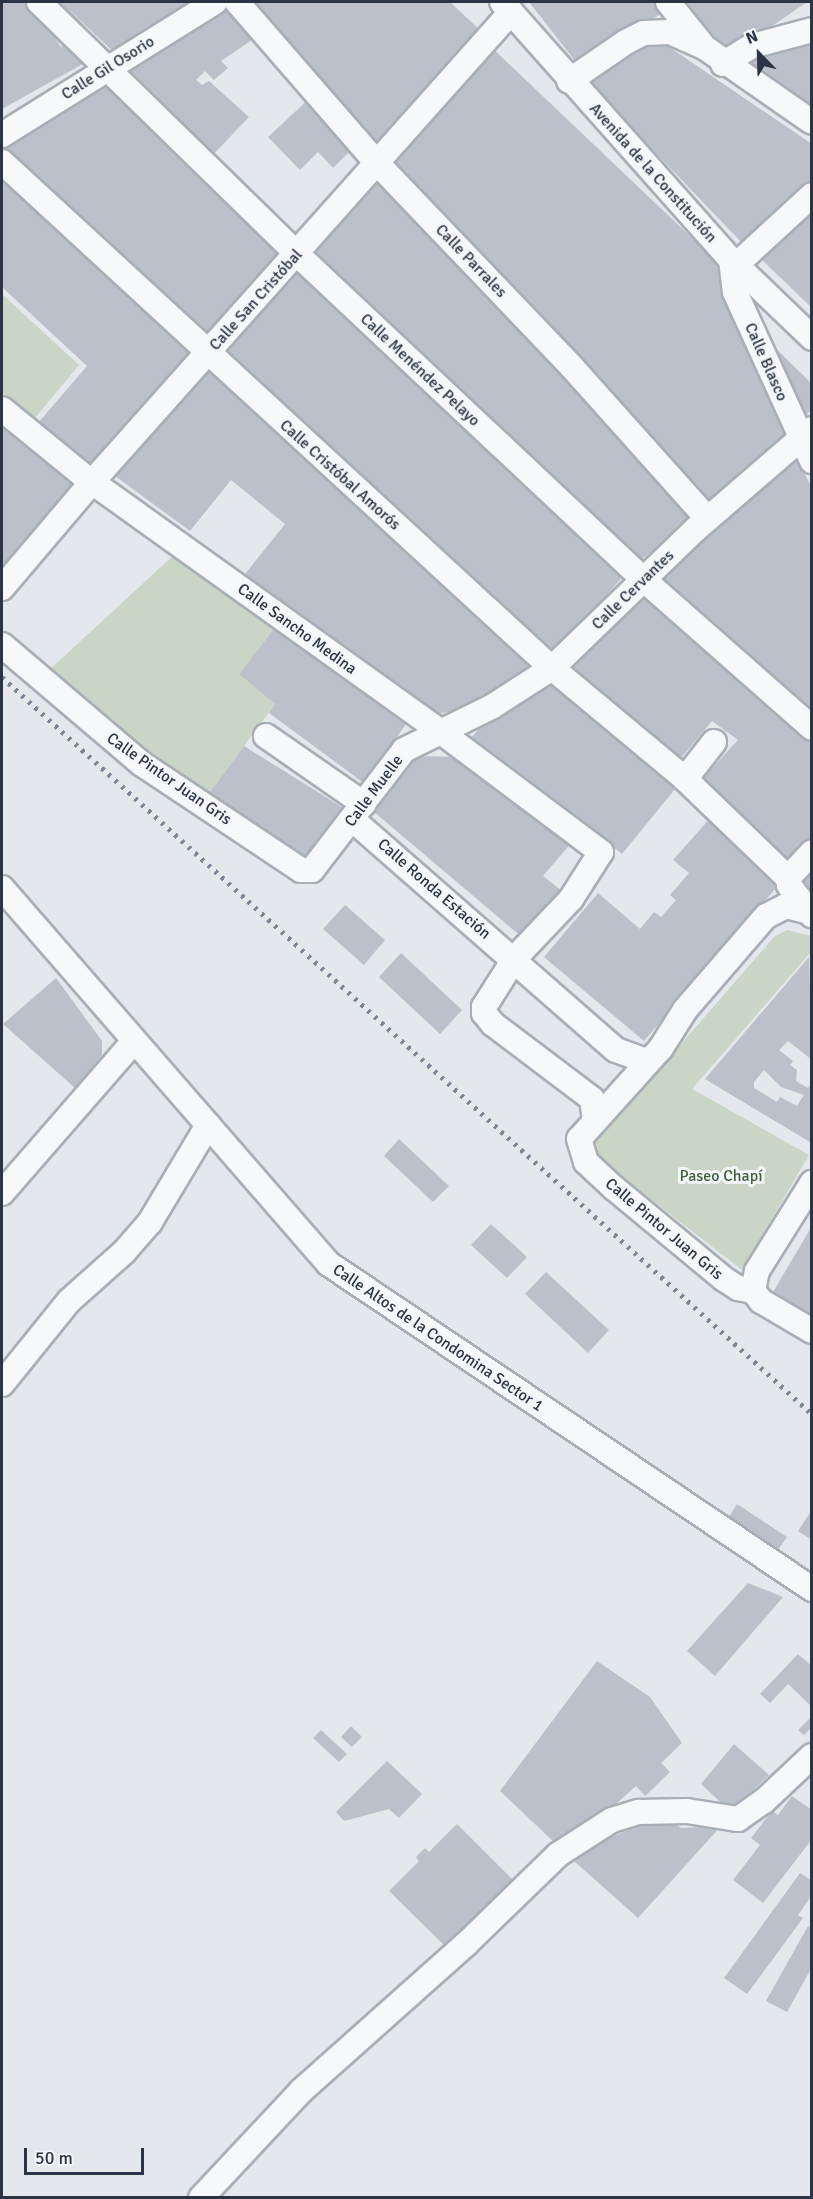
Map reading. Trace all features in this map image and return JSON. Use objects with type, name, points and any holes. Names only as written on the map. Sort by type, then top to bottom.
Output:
[{"type":"street","name":"Calle Menéndez Pelayo","points":[[39,2],[297,254],[643,579],[812,728]]},
{"type":"street","name":"Calle Gil Osorio","points":[[2,135],[215,2]]},
{"type":"street","name":"Calle Parrales","points":[[237,2],[377,163],[571,366],[708,519]]},
{"type":"street","points":[[668,2],[704,47],[723,64],[812,122]]},
{"type":"street","name":"Calle San Cristóbal","points":[[2,588],[92,482],[377,163],[507,7]]},
{"type":"street","name":"Avenida de la Constitución","points":[[507,7],[569,81],[734,262],[812,338]]},
{"type":"street","points":[[779,37],[812,14]]},
{"type":"street","points":[[723,64],[752,46],[812,30]]},
{"type":"street","points":[[569,81],[644,33],[670,32],[704,47]]},
{"type":"street","name":"Calle Cristóbal Amorós","points":[[2,162],[208,354],[552,668],[685,779],[788,878],[789,885],[811,914]]},
{"type":"street","points":[[734,262],[812,195]]},
{"type":"street","name":"Calle Blasco","points":[[734,262],[735,292],[808,443]]},
{"type":"street","name":"Calle Sancho Medina","points":[[2,409],[92,482],[441,732],[601,852],[595,867],[572,899],[515,958]]},
{"type":"street","name":"Calle Cervantes","points":[[441,732],[493,706],[552,668],[708,519],[808,443]]},
{"type":"street","name":"Calle Pintor Juan Gris","points":[[2,645],[142,764],[301,870],[312,870],[318,866]]},
{"type":"street","name":"Calle Muelle","points":[[318,866],[404,750],[441,732]]},
{"type":"street","name":"Calle Ronda Estación","points":[[266,736],[359,812],[616,1050],[647,1061]]},
{"type":"street","points":[[685,779],[714,742]]},
{"type":"street","points":[[788,878],[812,852]]},
{"type":"street","name":"Calle Altos de la Condomina Sector 1","points":[[2,888],[329,1264],[812,1589]]},
{"type":"street","points":[[589,1126],[666,1041],[685,1010],[766,916],[786,906],[811,914]]},
{"type":"street","points":[[515,958],[487,998],[484,1013],[592,1099],[589,1126]]},
{"type":"street","points":[[2,1193],[134,1041]]},
{"type":"street","points":[[2,1384],[69,1301],[124,1252],[150,1221],[207,1125]]},
{"type":"street","name":"Calle Pintor Juan Gris","points":[[589,1126],[579,1148],[586,1162],[724,1279],[738,1288],[753,1291],[772,1308],[812,1331]]},
{"type":"street","points":[[753,1291],[757,1271],[812,1183]]},
{"type":"street","points":[[201,2198],[301,2091],[466,1944],[559,1854],[612,1820],[639,1812],[687,1811],[738,1819],[764,1801],[812,1756]]},
{"type":"green space","points":[[2,294],[79,365],[35,418],[2,392]]},
{"type":"green space","points":[[176,553],[277,625],[239,674],[275,704],[208,795],[135,750],[47,672]]},
{"type":"green space","name":"Paseo Chapí","points":[[787,930],[811,936],[811,952],[692,1089],[809,1155],[742,1270],[598,1157],[595,1143],[774,937]]},
{"type":"building","points":[[2,2],[31,2],[61,47],[76,40],[90,60],[2,109]]},
{"type":"building","points":[[60,2],[193,2],[115,53]]},
{"type":"building","points":[[244,2],[450,2],[482,32],[378,150]]},
{"type":"building","points":[[529,2],[660,2],[666,10],[585,65],[576,62]]},
{"type":"building","points":[[683,2],[807,2],[731,54]]},
{"type":"building","points":[[224,6],[252,40],[221,61],[228,68],[214,80],[205,71],[196,80],[202,85],[209,81],[249,117],[210,158],[120,69]]},
{"type":"building","points":[[656,38],[812,144],[812,181],[743,244],[584,78]]},
{"type":"building","points":[[812,43],[812,105],[747,65],[747,59]]},
{"type":"building","points":[[490,46],[713,258],[791,434],[708,509],[388,162]]},
{"type":"building","points":[[106,83],[284,253],[207,342],[5,149]]},
{"type":"building","points":[[310,98],[355,146],[333,168],[318,152],[300,170],[268,137]]},
{"type":"building","points":[[379,168],[701,514],[638,562],[308,251]]},
{"type":"building","points":[[2,176],[198,356],[95,467],[38,423],[87,366],[2,287]]},
{"type":"building","points":[[812,203],[812,308],[757,255]]},
{"type":"building","points":[[297,267],[625,574],[557,651],[550,654],[217,353]]},
{"type":"building","points":[[761,334],[812,384],[812,409],[800,421]]},
{"type":"building","points":[[209,366],[537,663],[458,711],[440,713],[424,708],[245,574],[285,524],[231,480],[190,531],[111,473]]},
{"type":"building","points":[[2,425],[78,484],[2,573]]},
{"type":"building","points":[[796,457],[812,488],[812,720],[652,579]]},
{"type":"building","points":[[644,593],[812,736],[812,842],[788,869],[697,785],[738,740],[712,721],[676,764],[570,672]]},
{"type":"building","points":[[277,625],[410,718],[365,784],[269,713],[275,704],[239,674]]},
{"type":"building","points":[[551,679],[679,784],[622,854],[471,738],[491,715]]},
{"type":"building","points":[[244,746],[345,809],[307,858],[208,795]]},
{"type":"building","points":[[403,756],[467,757],[573,841],[543,876],[562,891],[523,938],[367,806]]},
{"type":"building","points":[[712,816],[782,881],[644,1041],[544,957],[598,893],[640,929],[654,912],[661,917],[676,900],[670,895],[689,873],[673,860]]},
{"type":"building","points":[[812,863],[812,899],[796,879]]},
{"type":"building","points":[[345,905],[385,940],[364,965],[323,929]]},
{"type":"building","points":[[401,953],[462,1010],[440,1034],[379,977]]},
{"type":"building","points":[[809,957],[812,1060],[788,1041],[779,1050],[793,1061],[790,1065],[797,1070],[796,1081],[808,1088],[812,1082],[810,1142],[705,1079]],"holes":[[[764,1070],[781,1087],[804,1095],[797,1106],[780,1097],[777,1102],[754,1088],[754,1082]]]},
{"type":"building","points":[[56,978],[102,1041],[102,1055],[75,1088],[3,1024]]},
{"type":"building","points":[[399,1139],[449,1186],[433,1202],[384,1156]]},
{"type":"building","points":[[491,1224],[527,1257],[507,1278],[471,1245]]},
{"type":"building","points":[[812,1226],[812,1314],[773,1292]]},
{"type":"building","points":[[546,1272],[609,1330],[588,1353],[525,1294]]},
{"type":"building","points":[[737,1504],[787,1537],[775,1554],[726,1522]]},
{"type":"building","points":[[812,1510],[812,1540],[798,1531]]},
{"type":"building","points":[[748,1583],[783,1597],[715,1676],[687,1651]]},
{"type":"building","points":[[798,1654],[812,1666],[812,1707],[788,1684],[770,1703],[760,1694]]},
{"type":"building","points":[[597,1661],[650,1697],[682,1743],[661,1763],[670,1772],[645,1796],[636,1786],[609,1810],[554,1842],[500,1791]]},
{"type":"building","points":[[812,1716],[812,1727],[804,1735],[798,1730]]},
{"type":"building","points":[[351,1726],[362,1737],[352,1747],[341,1737]]},
{"type":"building","points":[[321,1730],[347,1754],[339,1762],[313,1738]]},
{"type":"building","points":[[734,1744],[769,1775],[731,1812],[701,1784]]},
{"type":"building","points":[[387,1761],[422,1794],[399,1818],[389,1809],[344,1821],[336,1812]]},
{"type":"building","points":[[792,1796],[812,1810],[812,1839],[763,1903],[733,1880],[760,1845],[751,1838],[772,1811],[778,1815]]},
{"type":"building","points":[[674,1822],[681,1828],[721,1826],[638,1918],[574,1861],[593,1848],[591,1846],[642,1824]]},
{"type":"building","points":[[457,1824],[515,1882],[448,1949],[389,1891],[419,1861],[416,1857],[425,1848],[429,1852]]},
{"type":"building","points":[[800,1873],[812,1881],[812,1895],[798,1915],[803,1918],[747,1994],[724,1978]]},
{"type":"building","points":[[808,1926],[812,1928],[812,1967],[787,2012],[766,2001]]},
{"type":"railway","points":[[2,677],[812,1414]]}]
